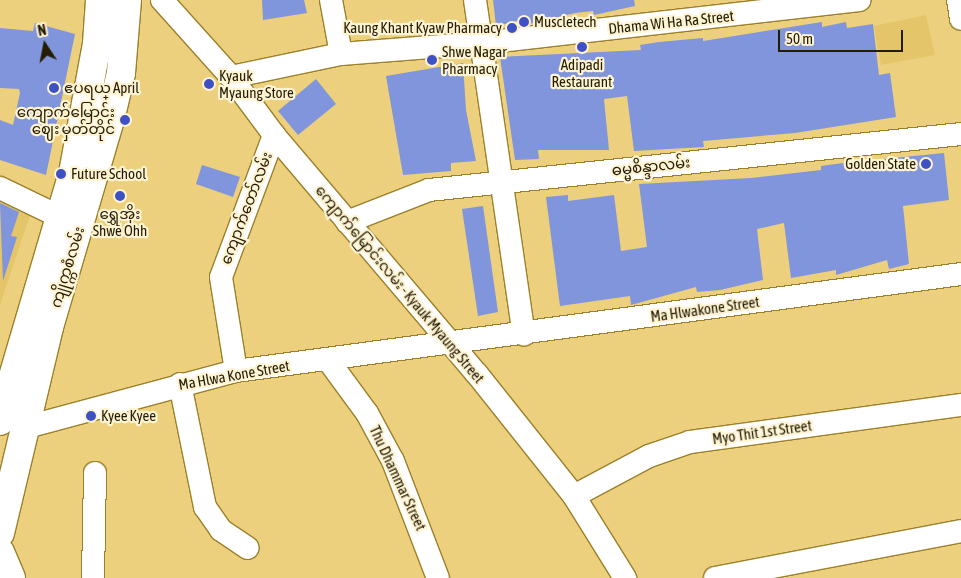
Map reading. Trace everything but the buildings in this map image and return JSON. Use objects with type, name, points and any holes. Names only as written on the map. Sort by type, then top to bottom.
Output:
[{"type":"main road","name":"ကျိုက္ကစံလမ်း","points":[[0,533],[6,419],[60,217],[74,173],[97,43],[100,0]]},
{"type":"main road","name":"ကျိုက္ကစံလမ်း","points":[[6,419],[110,120],[121,73],[128,0]]},
{"type":"main road","points":[[0,551],[11,578]]},
{"type":"street","name":"ကျောက်မြောင်းလမ်း - Kyauk Myaung Street","points":[[162,0],[231,77],[274,135],[449,342],[574,496],[625,578]]},
{"type":"street","points":[[331,0],[341,54]]},
{"type":"street","points":[[475,0],[524,334]]},
{"type":"street","name":"Dhama Wi Ha Ra Street","points":[[231,77],[341,54],[482,43],[860,0]]},
{"type":"street","points":[[958,0],[961,19]]},
{"type":"street","name":"ဓမ္မစိန္ဒာလမ်း","points":[[347,222],[429,190],[961,134]]},
{"type":"street","name":"ကျောက်တော်လမ်း","points":[[236,371],[221,277],[274,135]]},
{"type":"street","points":[[0,188],[60,217]]},
{"type":"street","name":"Ma Hlwakone Street","points":[[449,342],[524,334],[961,274]]},
{"type":"street","name":"Ma Hlwa Kone Street","points":[[6,419],[236,371],[328,360],[449,342]]},
{"type":"street","name":"Thu Dhammar Street","points":[[328,360],[367,413],[394,461],[438,578]]},
{"type":"street","points":[[180,384],[205,507],[221,530],[248,548]]},
{"type":"street","name":"Myo Thit 1st Street","points":[[574,496],[648,456],[690,442],[961,405]]},
{"type":"street","points":[[93,578],[95,473]]},
{"type":"street","points":[[715,578],[961,531]]},
{"type":"street","points":[[0,551],[16,578]]},
{"type":"shaded area","points":[[926,15],[935,55],[881,65],[874,26]]},
{"type":"shaded area","points":[[0,196],[33,206],[0,305]]},
{"type":"place","name":"Muscletech","points":[[524,22]]},
{"type":"place","name":"Kaung Khant Kyaw Pharmacy","points":[[512,28]]},
{"type":"place","name":"Adipadi Restaurant","points":[[582,47]]},
{"type":"place","name":"Shwe Nagar Pharmacy","points":[[432,60]]},
{"type":"place","name":"Kyauk Myaung Store","points":[[209,84]]},
{"type":"place","name":"ဧပရယ္ April","points":[[54,88]]},
{"type":"place","name":"ကျောက်မြောင်း ဈေး မှတ်တိုင်","points":[[125,120]]},
{"type":"place","name":"Golden State","points":[[926,164]]},
{"type":"place","name":"Future School","points":[[61,174]]},
{"type":"place","name":"ရွှေအိုး Shwe Ohh","points":[[120,196]]},
{"type":"place","name":"Kyee Kyee","points":[[91,416]]}]
